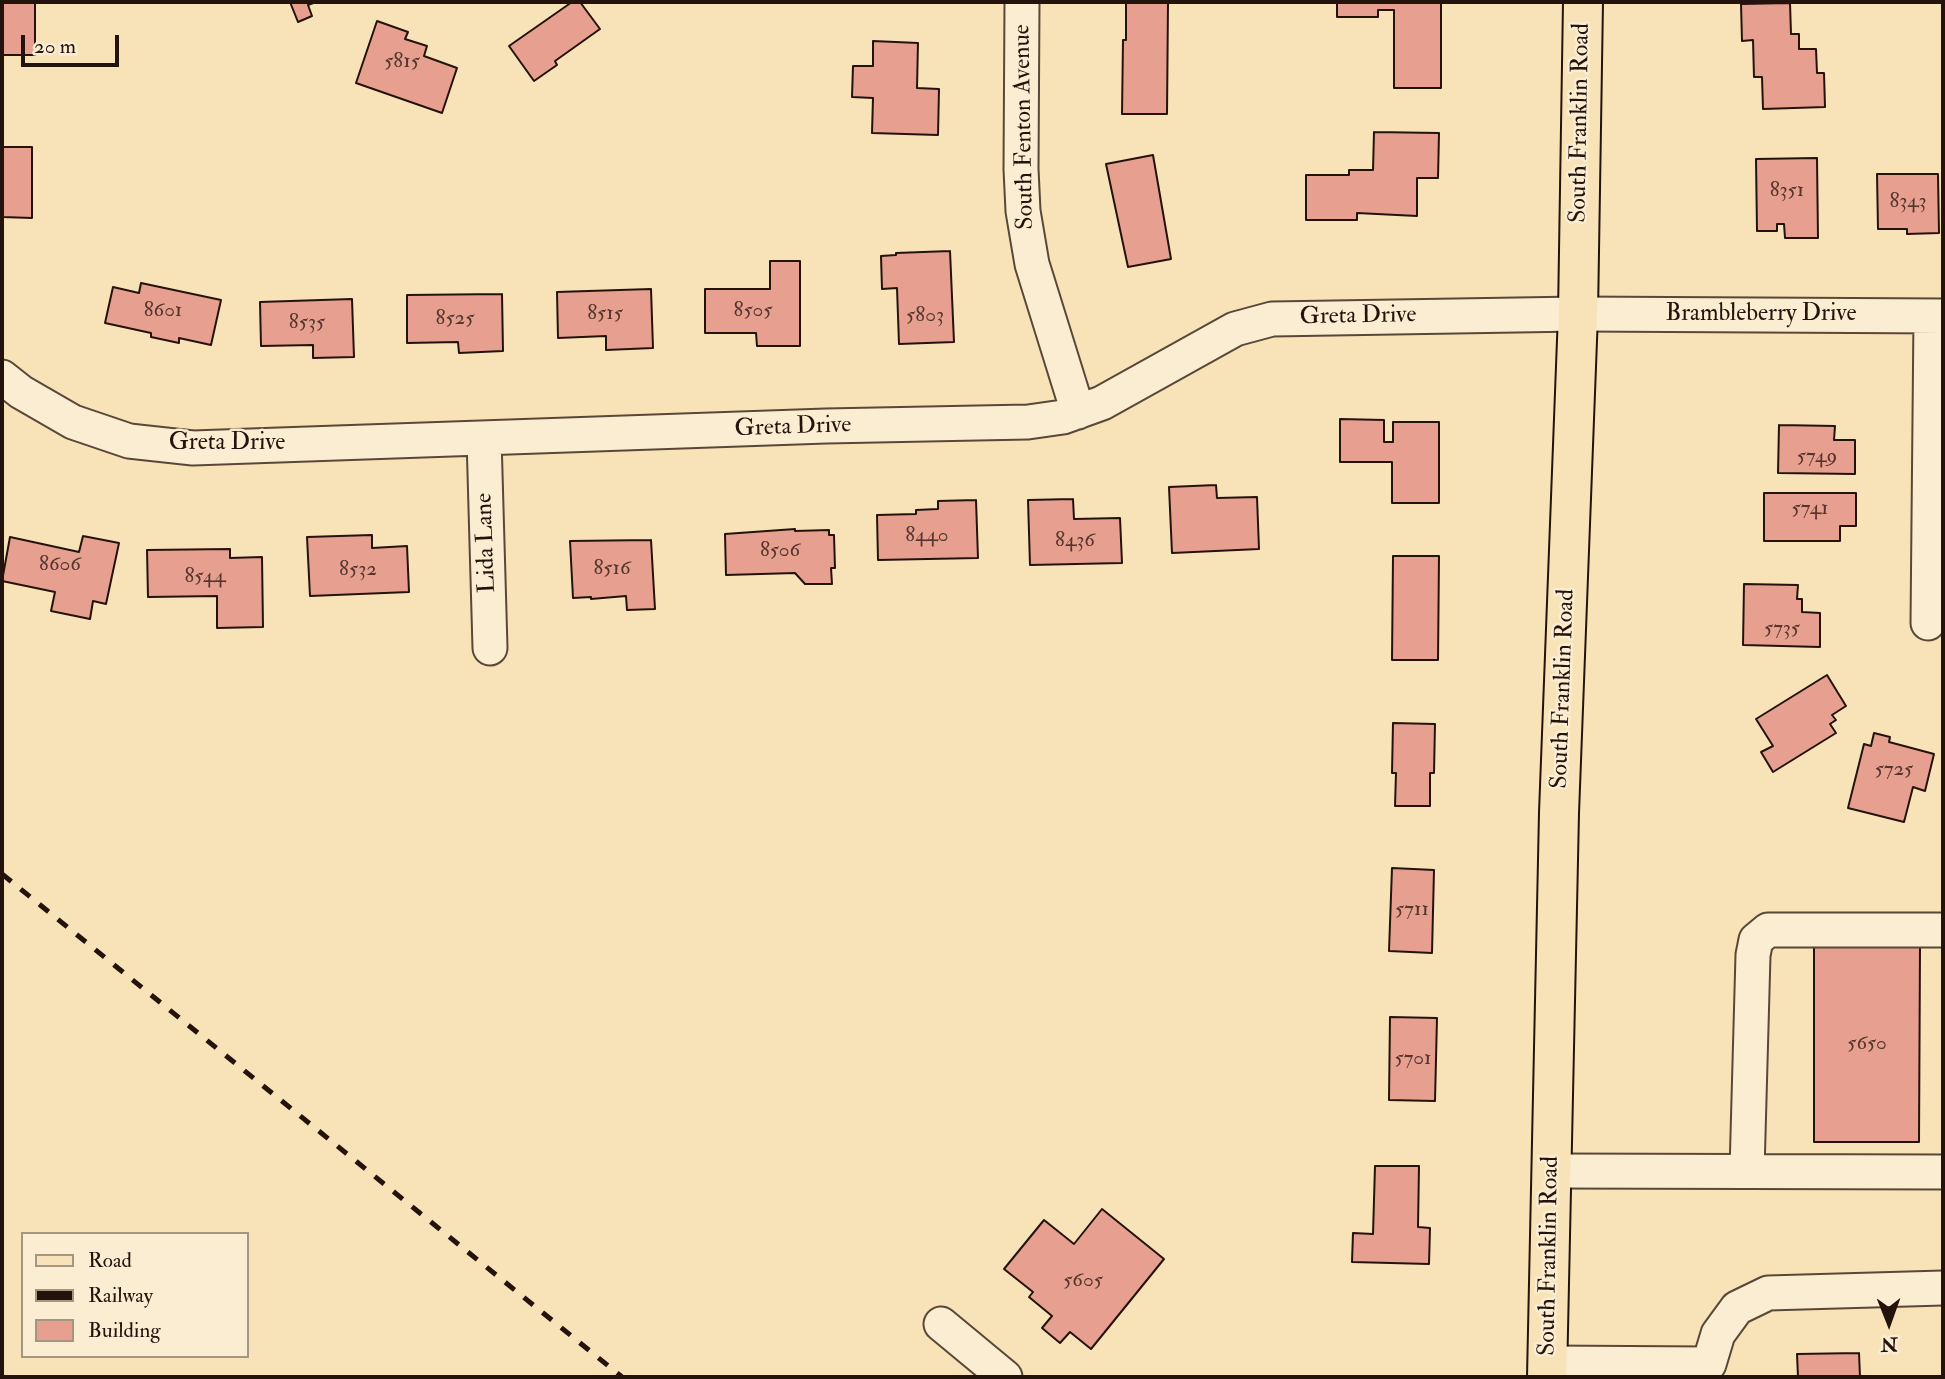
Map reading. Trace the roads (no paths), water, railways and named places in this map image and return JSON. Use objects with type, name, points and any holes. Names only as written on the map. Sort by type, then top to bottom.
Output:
[{"type":"main road","name":"South Franklin Road","points":[[1547,1370],[1559,813],[1578,314],[1583,2]]},
{"type":"street","name":"South Fenton Avenue","points":[[1022,2],[1023,211],[1032,264],[1078,412]]},
{"type":"street","name":"Greta Drive","points":[[2,377],[21,392],[73,422],[130,441],[193,448],[1028,422],[1063,417],[1102,402],[1236,329],[1272,318],[1578,314]]},
{"type":"street","name":"Brambleberry Drive","points":[[1578,314],[1937,316]]},
{"type":"street","points":[[1928,623],[1937,316]]},
{"type":"street","name":"Lida Lane","points":[[484,438],[491,648]]},
{"type":"street","points":[[1747,1171],[1753,955],[1756,940],[1768,930],[1943,930]]},
{"type":"street","points":[[1552,1171],[1943,1172]]},
{"type":"street","points":[[1547,1370],[1709,1371],[1718,1334],[1737,1308],[1768,1293],[1943,1288]]},
{"type":"street","points":[[941,1324],[1006,1377]]},
{"type":"railway","points":[[2,874],[622,1377]]}]
